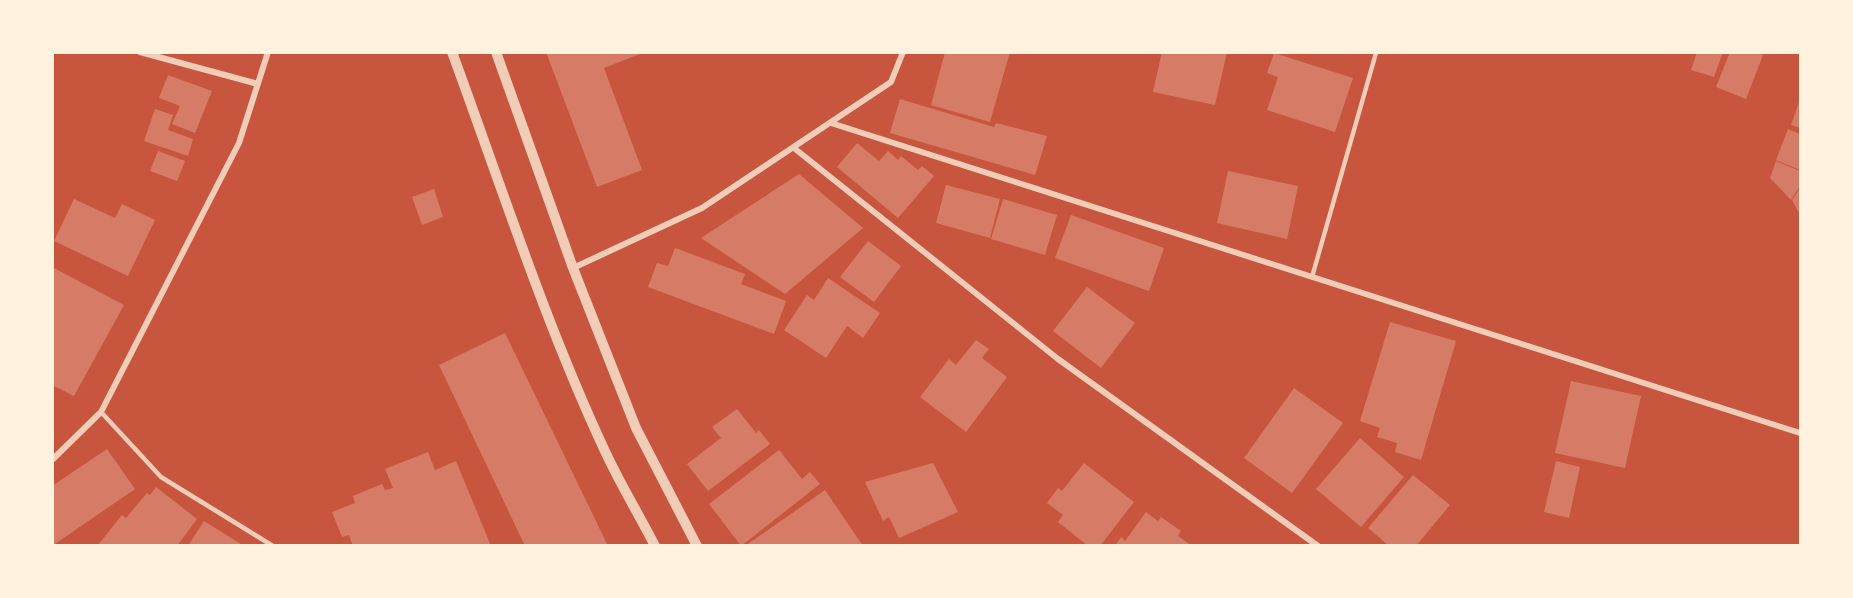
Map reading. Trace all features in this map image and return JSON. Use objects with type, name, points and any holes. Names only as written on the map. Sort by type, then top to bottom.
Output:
[{"type":"street","points":[[140,52],[258,84]]},
{"type":"street","points":[[52,460],[101,412],[239,143],[268,52]]},
{"type":"street","points":[[452,52],[530,271],[604,450],[655,546]]},
{"type":"street","points":[[496,52],[573,268],[636,428],[697,546]]},
{"type":"street","points":[[573,268],[702,208],[794,148],[891,82],[903,52]]},
{"type":"street","points":[[831,123],[1800,433]]},
{"type":"street","points":[[794,148],[1058,359],[1318,546]]},
{"type":"lane","points":[[1312,277],[1376,53]]},
{"type":"lane","points":[[101,412],[161,477],[273,546]]},
{"type":"building","points":[[546,52],[645,52],[604,68],[642,170],[597,187]]},
{"type":"building","points":[[945,52],[1010,52],[990,122],[931,105]]},
{"type":"building","points":[[1162,52],[1227,52],[1215,105],[1153,92]]},
{"type":"building","points":[[1697,52],[1723,52],[1714,77],[1691,70]]},
{"type":"building","points":[[1730,52],[1756,52],[1763,55],[1746,99],[1716,87]]},
{"type":"building","points":[[1274,53],[1353,78],[1335,132],[1267,110],[1278,77],[1267,73]]},
{"type":"building","points":[[168,75],[212,91],[195,133],[172,124],[180,106],[159,98]]},
{"type":"building","points":[[900,99],[994,127],[996,123],[1047,136],[1035,175],[890,133]]},
{"type":"building","points":[[1800,99],[1800,128],[1791,125]]},
{"type":"building","points":[[155,109],[173,115],[168,130],[193,139],[188,156],[144,141]]},
{"type":"building","points":[[1788,129],[1800,134],[1800,170],[1776,160]]},
{"type":"building","points":[[857,143],[879,161],[888,151],[898,160],[901,156],[918,170],[922,166],[934,176],[898,218],[837,167]]},
{"type":"building","points":[[158,151],[185,161],[177,181],[150,171]]},
{"type":"building","points":[[1776,161],[1800,171],[1800,186],[1791,200],[1770,178]]},
{"type":"building","points":[[1228,171],[1298,186],[1287,239],[1217,223]]},
{"type":"building","points":[[799,174],[863,228],[785,294],[701,238]]},
{"type":"building","points":[[946,185],[1000,199],[990,238],[936,223]]},
{"type":"building","points":[[1800,188],[1800,215],[1792,200]]},
{"type":"building","points":[[434,189],[443,217],[422,225],[412,197]]},
{"type":"building","points":[[74,199],[115,218],[122,204],[155,220],[128,276],[54,241]]},
{"type":"building","points":[[1003,199],[1057,215],[1045,255],[991,239]]},
{"type":"building","points":[[1071,215],[1164,248],[1149,291],[1055,258]]},
{"type":"building","points":[[868,241],[901,266],[874,302],[840,277]]},
{"type":"building","points":[[675,248],[745,274],[741,284],[786,301],[774,334],[648,287],[657,263],[668,266]]},
{"type":"building","points":[[52,267],[124,305],[74,396],[52,385]]},
{"type":"building","points":[[828,278],[880,313],[863,338],[847,326],[826,358],[784,330],[807,295],[814,300]]},
{"type":"building","points":[[1087,287],[1135,323],[1101,368],[1053,331]]},
{"type":"building","points":[[1390,322],[1456,341],[1421,460],[1395,452],[1397,443],[1377,437],[1380,428],[1360,421]]},
{"type":"building","points":[[505,333],[608,546],[525,546],[439,365]]},
{"type":"building","points":[[976,340],[989,349],[982,358],[1007,377],[966,432],[920,397],[949,359],[956,365]]},
{"type":"building","points":[[1571,381],[1641,396],[1625,468],[1555,453]]},
{"type":"building","points":[[1294,388],[1343,423],[1292,493],[1244,458]]},
{"type":"building","points":[[737,409],[756,433],[759,430],[770,444],[708,491],[687,464],[721,438],[712,427]]},
{"type":"building","points":[[1360,438],[1404,477],[1361,527],[1316,489]]},
{"type":"building","points":[[107,449],[135,489],[52,546],[52,486]]},
{"type":"building","points":[[779,450],[802,479],[810,472],[820,484],[741,546],[709,504]]},
{"type":"building","points":[[428,452],[435,470],[456,461],[491,546],[353,546],[349,535],[342,537],[332,512],[355,503],[353,496],[382,484],[385,490],[393,488],[385,469]]},
{"type":"building","points":[[1556,461],[1580,467],[1569,518],[1544,512]]},
{"type":"building","points":[[933,463],[958,512],[899,538],[889,517],[883,521],[865,482]]},
{"type":"building","points":[[1084,463],[1134,502],[1100,546],[1088,546],[1058,522],[1063,515],[1047,503],[1058,488],[1062,491]]},
{"type":"building","points":[[1413,475],[1450,505],[1416,546],[1389,546],[1368,528]]},
{"type":"building","points":[[156,487],[197,519],[177,546],[97,546],[122,515],[126,518],[147,493],[150,495]]},
{"type":"building","points":[[825,490],[863,546],[745,546]]},
{"type":"building","points":[[1146,512],[1158,521],[1161,517],[1181,531],[1178,536],[1192,546],[1115,546],[1121,537],[1125,541]]},
{"type":"building","points":[[204,521],[244,546],[188,546]]}]
